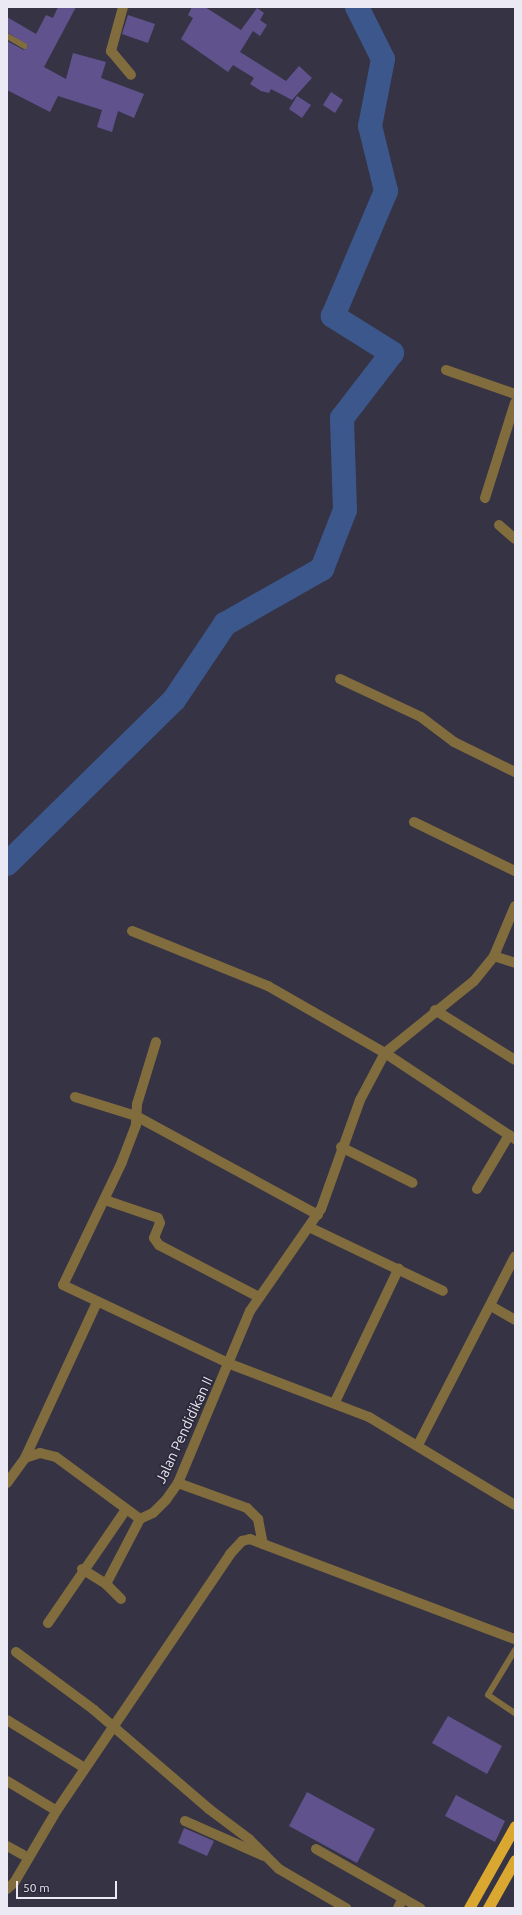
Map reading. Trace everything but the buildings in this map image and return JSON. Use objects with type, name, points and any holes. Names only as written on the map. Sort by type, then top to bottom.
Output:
[{"type":"highway","points":[[469,1908],[515,1826]]},
{"type":"highway","points":[[488,1908],[515,1860]]},
{"type":"street","points":[[123,7],[111,51],[131,75]]},
{"type":"street","points":[[446,370],[515,394]]},
{"type":"street","points":[[485,498],[515,403]]},
{"type":"street","points":[[499,524],[515,539]]},
{"type":"street","points":[[340,679],[421,717],[454,742],[515,772]]},
{"type":"street","points":[[414,822],[515,871]]},
{"type":"street","points":[[385,1053],[435,1010],[474,981],[494,956],[515,906]]},
{"type":"street","points":[[132,932],[268,986],[385,1053],[512,1137],[477,1189]]},
{"type":"street","points":[[494,956],[515,963]]},
{"type":"street","points":[[435,1010],[515,1060]]},
{"type":"street","points":[[156,1042],[136,1116],[136,1125],[105,1200],[63,1285],[230,1364],[310,1397],[335,1402],[418,1445],[515,1504]]},
{"type":"street","name":"Jalan Pendidikan II","points":[[140,1519],[153,1513],[178,1484],[259,1297],[311,1228],[318,1215],[341,1147],[385,1053]]},
{"type":"street","points":[[75,1097],[136,1116],[318,1215]]},
{"type":"street","points":[[341,1147],[413,1182]]},
{"type":"street","points":[[105,1200],[158,1218],[154,1238],[159,1245],[259,1297]]},
{"type":"street","points":[[311,1228],[399,1268],[443,1291]]},
{"type":"street","points":[[418,1445],[491,1306],[515,1256]]},
{"type":"street","points":[[335,1402],[399,1268]]},
{"type":"street","points":[[7,1483],[25,1458],[97,1302]]},
{"type":"street","points":[[491,1306],[515,1320]]},
{"type":"street","points":[[25,1458],[40,1453],[56,1457],[125,1511],[140,1519],[106,1584]]},
{"type":"street","points":[[178,1484],[247,1508],[258,1519],[263,1544]]},
{"type":"street","points":[[48,1623],[82,1569],[125,1511]]},
{"type":"street","points":[[7,1889],[14,1883],[57,1810],[113,1727],[230,1554],[242,1541],[250,1540],[263,1544],[515,1639]]},
{"type":"street","points":[[82,1569],[106,1584],[121,1599]]},
{"type":"street","points":[[16,1652],[113,1727],[249,1838],[264,1856],[280,1869],[346,1908]]},
{"type":"street","points":[[7,1720],[80,1765]]},
{"type":"street","points":[[7,1781],[52,1808]]},
{"type":"street","points":[[185,1821],[264,1856]]},
{"type":"street","points":[[7,1846],[22,1855]]},
{"type":"street","points":[[316,1849],[420,1908]]},
{"type":"street","points":[[398,1908],[403,1898]]},
{"type":"lane","points":[[7,36],[24,46]]},
{"type":"lane","points":[[515,1650],[488,1694],[515,1713]]},
{"type":"waterway","points":[[7,864],[174,700],[225,624],[322,569],[345,510],[342,418],[392,353],[333,316],[386,191],[370,126],[383,59],[357,7]]}]
